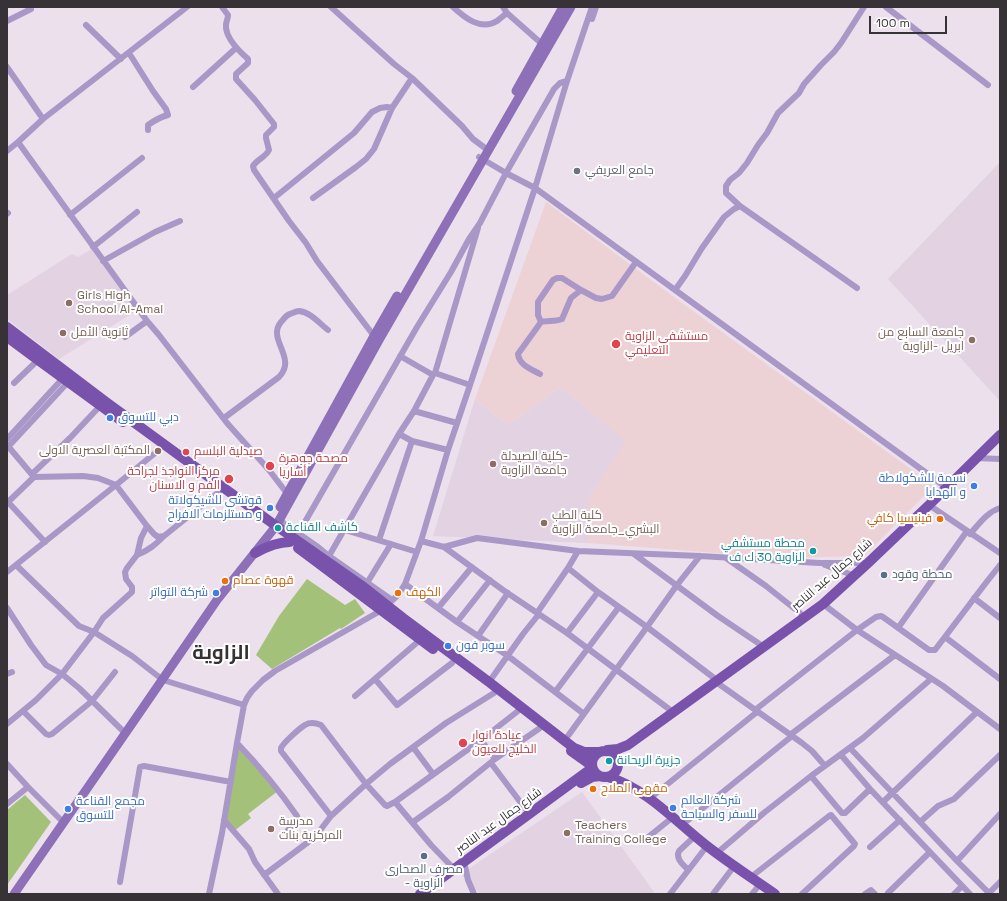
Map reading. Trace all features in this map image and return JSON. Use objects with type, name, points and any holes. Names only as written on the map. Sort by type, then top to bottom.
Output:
[{"type":"main road","points":[[14,894],[108,750],[217,600],[255,553],[274,525],[376,338],[481,159],[563,7]]},
{"type":"main road","points":[[486,149],[571,7]]},
{"type":"main road","points":[[7,328],[100,406],[220,491],[274,525],[290,542],[387,605]]},
{"type":"main road","points":[[7,337],[38,360],[68,378],[274,525],[345,573],[387,605],[420,640],[578,756],[592,767],[595,772],[632,787],[707,846],[775,894]]},
{"type":"main road","name":"شارع جمال عبد الناصر","points":[[619,763],[622,752],[628,745],[823,604],[855,576],[947,488],[976,458],[999,440]]},
{"type":"main road","points":[[7,894],[161,678],[214,597],[274,525]]},
{"type":"main road","points":[[255,553],[280,542],[290,542]]},
{"type":"main road","name":"شارع جمال عبد الناصر","points":[[387,605],[574,748],[589,752],[618,749],[628,745]]},
{"type":"main road","points":[[592,767],[595,755],[603,751],[614,754],[624,776],[632,787]]},
{"type":"main road","points":[[578,756],[581,764],[578,779]]},
{"type":"main road","points":[[604,776],[613,774],[617,770],[619,763]]},
{"type":"main road","name":"شارع جمال عبد الناصر","points":[[427,894],[592,767]]},
{"type":"main road","name":"شارع جمال عبد الناصر","points":[[420,894],[466,866],[584,781],[592,777],[604,776]]},
{"type":"street","points":[[7,151],[43,119],[187,7]]},
{"type":"street","points":[[222,7],[228,16],[226,24],[228,34],[236,48],[249,61],[236,74],[236,79],[274,124],[274,127],[266,135],[269,150],[265,157],[253,166],[256,174],[306,243],[317,261],[376,338]]},
{"type":"street","points":[[331,7],[394,64],[412,78],[462,126],[473,139],[486,149]]},
{"type":"street","points":[[452,7],[478,25],[496,22],[508,12]]},
{"type":"street","points":[[503,7],[542,44]]},
{"type":"street","points":[[209,894],[231,782],[236,743],[244,705],[247,698],[263,680],[276,671],[387,605],[398,595],[405,584],[421,541],[448,450],[535,188],[567,81],[592,7]]},
{"type":"street","points":[[581,40],[596,7]]},
{"type":"street","points":[[857,288],[740,206],[726,193],[726,186],[747,163],[778,113],[799,93],[804,84],[841,43],[864,7]]},
{"type":"street","points":[[886,7],[988,85]]},
{"type":"street","points":[[7,21],[31,9]]},
{"type":"street","points":[[86,25],[121,59]]},
{"type":"street","points":[[193,87],[236,48]]},
{"type":"street","points":[[129,53],[166,109],[168,116],[160,117],[155,120],[148,125],[148,130]]},
{"type":"street","points":[[7,67],[43,119]]},
{"type":"street","points":[[313,198],[366,159],[374,149],[392,108],[412,78]]},
{"type":"street","points":[[298,534],[400,356],[480,223],[506,173],[554,89],[560,83],[567,81]]},
{"type":"street","points":[[274,198],[354,133],[372,112],[380,108],[392,108]]},
{"type":"street","points":[[18,142],[147,322],[289,496]]},
{"type":"street","points":[[70,215],[142,158]]},
{"type":"street","points":[[481,159],[535,188],[947,488]]},
{"type":"street","points":[[675,290],[686,276],[702,248],[724,217],[734,208],[740,206]]},
{"type":"street","points":[[93,247],[137,212]]},
{"type":"street","points":[[103,261],[155,232],[180,221]]},
{"type":"street","points":[[329,556],[434,374],[480,223]]},
{"type":"street","points":[[541,322],[538,315],[538,302],[553,280],[562,278],[596,298],[602,299],[612,296],[636,262]]},
{"type":"street","points":[[540,374],[522,363],[518,359],[518,354],[541,322],[562,319],[571,298],[581,290]]},
{"type":"street","points":[[224,418],[279,377],[283,372],[286,365],[277,333],[278,325],[287,315],[298,311],[308,314],[328,330]]},
{"type":"street","points":[[125,337],[147,322]]},
{"type":"street","points":[[400,356],[434,374],[470,385]]},
{"type":"street","points":[[14,383],[38,360]]},
{"type":"street","points":[[7,439],[68,378]]},
{"type":"street","points":[[68,378],[7,447],[33,475],[83,476],[98,478],[116,485],[154,534],[158,537],[164,536]]},
{"type":"street","points":[[45,542],[7,503],[100,406]]},
{"type":"street","points":[[414,411],[457,423]]},
{"type":"street","points":[[399,434],[412,441],[448,450]]},
{"type":"street","points":[[379,540],[412,441]]},
{"type":"street","points":[[7,572],[160,449]]},
{"type":"street","points":[[976,458],[1000,459]]},
{"type":"street","points":[[7,724],[62,674],[103,618],[132,592],[132,586],[126,579],[125,572],[137,556],[154,546],[164,536],[220,491]]},
{"type":"street","points":[[929,505],[1000,553]]},
{"type":"street","points":[[898,628],[968,532],[987,515],[1000,508]]},
{"type":"street","points":[[274,525],[298,534],[318,547],[367,583],[387,605]]},
{"type":"street","points":[[137,556],[141,538],[148,526]]},
{"type":"street","points":[[345,530],[417,552]]},
{"type":"street","points":[[444,547],[477,538],[578,551],[819,563],[868,563]]},
{"type":"street","points":[[421,541],[444,547],[588,648],[674,712]]},
{"type":"street","points":[[367,583],[391,544]]},
{"type":"street","points":[[489,682],[538,613],[578,551]]},
{"type":"street","points":[[634,554],[718,616],[764,647]]},
{"type":"street","points":[[564,740],[676,585],[700,556]]},
{"type":"street","points":[[726,558],[766,586],[805,617]]},
{"type":"street","points":[[819,563],[855,576]]},
{"type":"street","points":[[16,565],[79,626],[94,632],[132,656],[161,678],[244,705]]},
{"type":"street","points":[[649,799],[756,711],[874,618],[878,616],[883,617],[931,651],[935,650],[1000,565]]},
{"type":"street","points":[[438,608],[472,567]]},
{"type":"street","points":[[568,568],[756,711],[809,749],[825,766]]},
{"type":"street","points":[[457,622],[490,580]]},
{"type":"street","points":[[405,584],[457,622],[508,656],[584,714]]},
{"type":"street","points":[[567,633],[598,592]]},
{"type":"street","points":[[478,636],[508,593]]},
{"type":"street","points":[[974,598],[1000,618]]},
{"type":"street","points":[[823,604],[857,630],[943,686],[1000,729]]},
{"type":"street","points":[[555,692],[619,607]]},
{"type":"street","points":[[7,608],[31,646],[46,665],[62,674],[79,688],[123,731]]},
{"type":"street","points":[[945,637],[1000,679]]},
{"type":"street","points":[[355,696],[420,640]]},
{"type":"street","points":[[682,826],[791,736],[895,655]]},
{"type":"street","points":[[374,679],[397,705],[452,663]]},
{"type":"street","points":[[23,711],[46,734],[49,735],[54,733],[92,701],[115,672]]},
{"type":"street","points":[[717,853],[765,812],[863,738],[931,679]]},
{"type":"street","points":[[264,875],[315,837],[331,816],[390,764],[446,723],[494,693]]},
{"type":"street","points":[[331,816],[281,751],[282,747],[293,734],[305,725],[317,723],[321,725],[366,784],[387,806],[395,802],[481,740],[518,711]]},
{"type":"street","points":[[883,802],[978,712]]},
{"type":"street","points":[[413,822],[448,797],[493,761],[540,728]]},
{"type":"street","points":[[481,740],[493,761],[530,815]]},
{"type":"street","points":[[236,743],[279,790],[297,816],[297,823],[288,830]]},
{"type":"street","points":[[413,747],[433,774]]},
{"type":"street","points":[[850,748],[989,894],[1000,882]]},
{"type":"street","points":[[841,755],[870,789],[970,894]]},
{"type":"street","points":[[920,822],[938,806],[954,799],[1000,755]]},
{"type":"street","points":[[7,764],[61,820]]},
{"type":"street","points":[[120,882],[140,767],[144,766],[231,782]]},
{"type":"street","points":[[811,776],[842,813],[870,789]]},
{"type":"street","points":[[7,804],[28,787]]},
{"type":"street","points":[[395,802],[431,845],[456,871]]},
{"type":"street","points":[[957,861],[1000,814]]},
{"type":"street","points":[[751,877],[831,815],[855,844],[802,894]]},
{"type":"street","points":[[647,838],[672,817]]},
{"type":"street","points":[[224,820],[249,849],[255,862],[278,894]]},
{"type":"street","points":[[870,847],[900,820]]},
{"type":"street","points":[[688,870],[678,858],[677,854],[695,836]]},
{"type":"street","points":[[670,894],[707,846]]},
{"type":"street","points":[[888,893],[930,852]]},
{"type":"street","points":[[713,894],[735,865]]},
{"type":"street","points":[[466,866],[468,880],[474,894]]},
{"type":"street","points":[[752,894],[760,884]]},
{"type":"street","points":[[954,894],[962,886]]},
{"type":"street","points":[[865,894],[871,890],[876,894]]},
{"type":"shaded area","name":"جامعة السابع من ابريل -الزاوية","points":[[1000,162],[1000,401],[888,279]]},
{"type":"shaded area","name":"مستشفى الزاوية التعليمي","points":[[546,202],[934,486],[864,556],[782,558],[588,543],[588,499],[626,441],[560,387],[508,425],[475,399]]},
{"type":"shaded area","name":"Girls High School Al-Amal","points":[[92,249],[136,311],[59,359],[7,319],[7,295],[72,254],[78,257]]},
{"type":"shaded area","points":[[560,387],[627,441],[588,499],[588,543],[433,536],[475,399],[508,425]]},
{"type":"shaded area","name":"Teachers Training College","points":[[582,792],[654,892],[652,894],[480,894],[461,874]]},
{"type":"green space","points":[[307,579],[345,605],[355,599],[365,613],[341,629],[340,628],[272,669],[256,655],[279,616]]},
{"type":"green space","points":[[237,743],[278,791],[248,814],[251,818],[234,831],[225,820]]},
{"type":"green space","points":[[25,795],[51,822],[7,885],[7,810]]},
{"type":"place","name":"جامع العريفي","points":[[577,171]]},
{"type":"place","name":"Girls High School Al-Amal","points":[[69,303]]},
{"type":"place","name":"ثانوية الأمل","points":[[63,333]]},
{"type":"place","name":"جامعة السابع من ابريل -الزاوية","points":[[972,340]]},
{"type":"place","name":"مستشفى الزاوية التعليمي","points":[[616,344]]},
{"type":"place","name":"دبي للتسوق","points":[[110,418]]},
{"type":"place","name":"المكتبة العصرية الاولى","points":[[158,451]]},
{"type":"place","name":"صيدلية البلسم","points":[[186,452]]},
{"type":"place","name":"كلية الصيدلة- جامعة الزاوية","points":[[493,464]]},
{"type":"place","name":"مصحة جوهرة أساريا","points":[[270,466]]},
{"type":"place","name":"مركز النواجذ لجراحة الفم و الاسنان","points":[[229,479]]},
{"type":"place","name":"نسمة للشكولاطة و الهدايا","points":[[974,486]]},
{"type":"place","name":"قوتشي للشيكولاتة و مستلزمات الافراح","points":[[270,508]]},
{"type":"place","name":"فينيسيا كافي","points":[[940,519]]},
{"type":"place","name":"كلية الطب البشري_جامعة الزاوية","points":[[544,523]]},
{"type":"place","name":"كاشف القناعة","points":[[278,528]]},
{"type":"place","name":"محطة مستشفي الزاوية 30 ك ف","points":[[813,551]]},
{"type":"place","name":"محطة وقود","points":[[884,575]]},
{"type":"place","name":"قهوة عصام","points":[[225,581]]},
{"type":"place","name":"شركة التواتر","points":[[216,593]]},
{"type":"place","name":"الكهف","points":[[398,593]]},
{"type":"place","name":"سوبر فون","points":[[448,646]]},
{"type":"place","name":"عيادة انوار الخليج للعيون","points":[[463,743]]},
{"type":"place","name":"جزيرة الريحانة","points":[[609,761]]},
{"type":"place","name":"مقهى الملاح","points":[[593,789]]},
{"type":"place","name":"شركة العالم للسفر والسياحة","points":[[673,808]]},
{"type":"place","name":"مجمع القناعة للتسوق","points":[[68,809]]},
{"type":"place","name":"مدرسة المركزية بنات","points":[[271,829]]},
{"type":"place","name":"Teachers Training College","points":[[567,833]]},
{"type":"place","name":"مصرف الصحارى - الزاوية","points":[[424,856]]},
{"type":"district","name":"الزاوية","points":[[221,654]]}]
